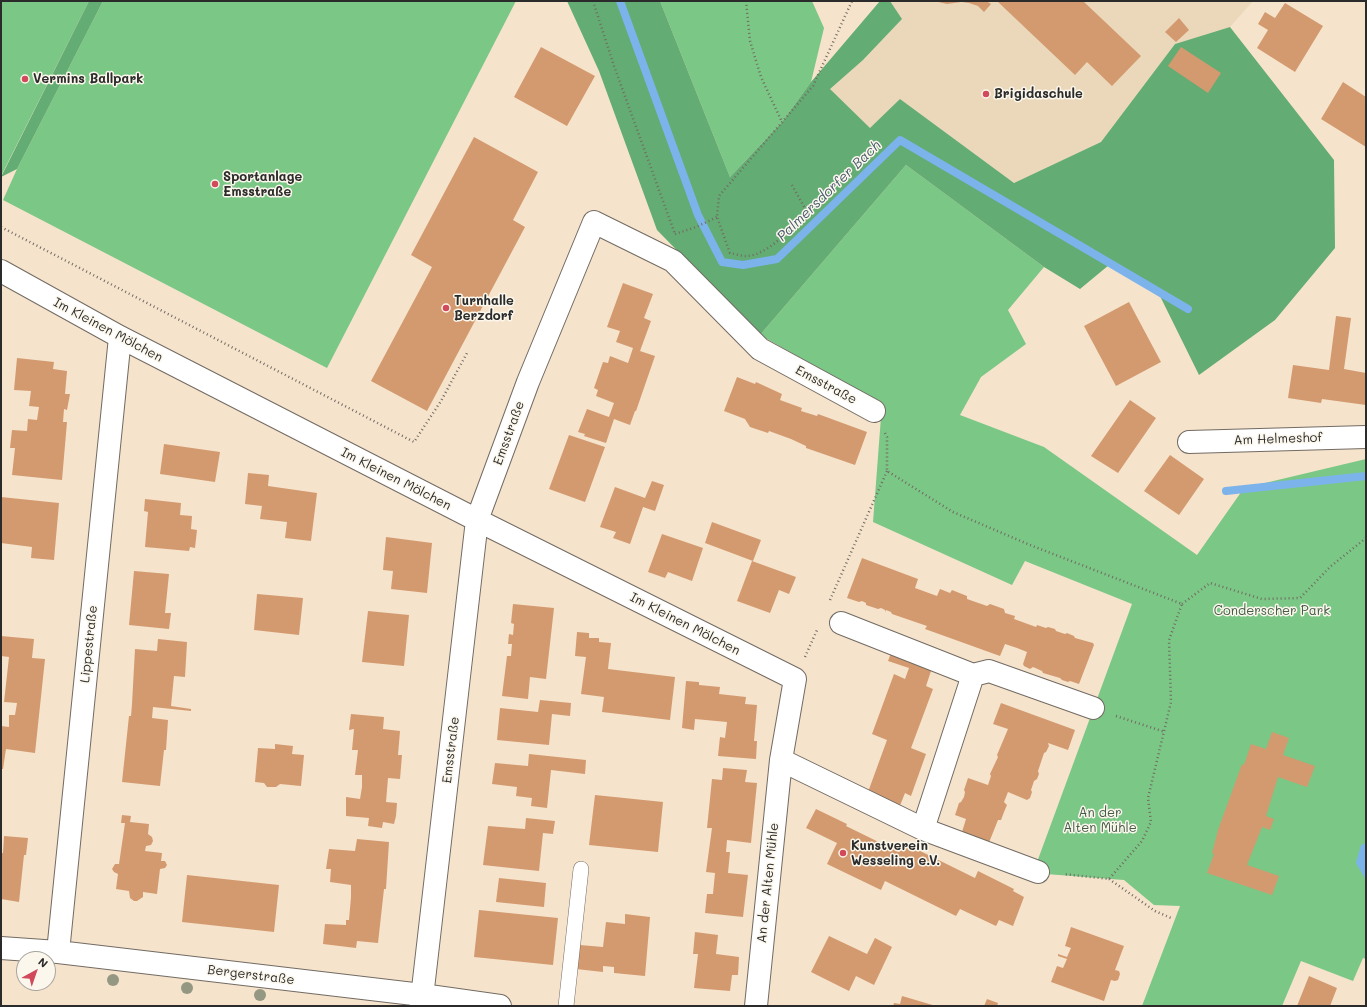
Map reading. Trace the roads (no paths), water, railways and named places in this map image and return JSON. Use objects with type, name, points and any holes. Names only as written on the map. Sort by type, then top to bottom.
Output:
[{"type":"street","name":"Emsstraße","points":[[422,1001],[478,520],[528,382],[594,222],[673,261],[760,349],[874,411]]},
{"type":"street","name":"Im Kleinen Mölchen","points":[[1,271],[120,337],[794,679]]},
{"type":"street","name":"Lippestraße","points":[[58,952],[120,337]]},
{"type":"street","name":"Am Helmeshof","points":[[1189,442],[1366,437]]},
{"type":"street","points":[[841,623],[973,675],[989,671],[1093,708]]},
{"type":"street","points":[[923,829],[973,675]]},
{"type":"street","name":"An der Alten Mühle","points":[[756,1006],[781,760],[794,679]]},
{"type":"street","points":[[781,760],[923,829],[1038,872]]},
{"type":"street","name":"Bergerstraße","points":[[1,948],[58,952],[422,1001],[500,1006]]},
{"type":"lane","points":[[566,1006],[581,869]]},
{"type":"water","points":[[1366,843],[1366,880],[1356,863],[1361,845]]},
{"type":"waterway","name":"Palmersdorfer Bach","points":[[620,1],[698,215],[722,262],[743,265],[777,259],[900,140],[1188,309]]},
{"type":"waterway","name":"Palmersdorfer Bach","points":[[1226,491],[1366,476]]},
{"type":"place","name":"Vermins Ballpark","points":[[25,79]]},
{"type":"place","name":"Brigidaschule","points":[[986,94]]},
{"type":"place","name":"Sportanlage Emsstraße","points":[[215,184]]},
{"type":"place","name":"Turnhalle Berzdorf","points":[[446,308]]},
{"type":"place","name":"Kunstverein Wesseling e.V.","points":[[843,853]]},
{"type":"park label","name":"Conderscher Park","points":[[1272,611]]}]
